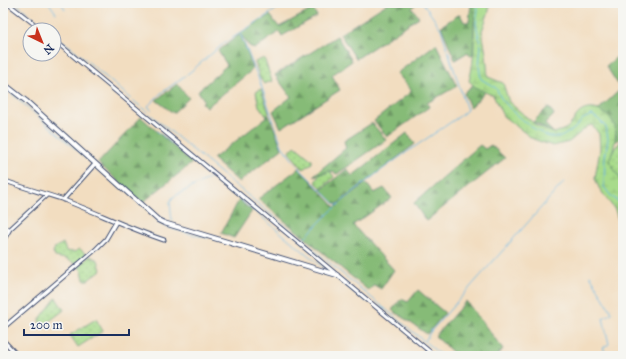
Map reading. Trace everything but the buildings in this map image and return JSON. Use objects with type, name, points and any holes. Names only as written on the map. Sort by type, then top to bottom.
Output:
[{"type":"street","points":[[7,3],[32,22]]},
{"type":"street","points":[[62,47],[435,356]]},
{"type":"street","points":[[3,83],[26,101],[148,212],[164,223],[337,275]]},
{"type":"street","points":[[63,200],[95,164]]},
{"type":"street","points":[[3,180],[63,200],[139,232],[164,240]]},
{"type":"street","points":[[3,241],[10,229],[47,195]]},
{"type":"street","points":[[3,328],[95,250],[106,239],[116,222]]},
{"type":"street","points":[[3,229],[10,229]]},
{"type":"street","points":[[3,340],[18,356]]},
{"type":"green space","points":[[388,3],[417,3],[412,8],[419,17],[356,59],[340,34]]},
{"type":"green space","points":[[470,3],[489,3],[489,11],[482,31],[488,77],[503,83],[509,102],[537,126],[554,133],[564,130],[580,113],[589,109],[596,109],[600,111],[612,121],[616,133],[614,147],[609,161],[621,180],[623,228],[615,210],[599,188],[595,178],[600,149],[599,134],[592,125],[588,126],[569,142],[553,146],[533,139],[503,116],[493,95],[477,88],[469,81],[473,54],[475,8]]},
{"type":"green space","points":[[471,4],[475,8],[473,54],[470,56],[468,52],[455,60],[441,26],[460,14],[464,22],[469,22]]},
{"type":"green space","points":[[313,9],[317,16],[282,36],[279,32],[254,49],[248,45],[240,33],[270,15],[279,27]]},
{"type":"green space","points":[[240,34],[248,53],[252,70],[207,107],[202,103],[204,100],[198,91],[227,65],[218,51]]},
{"type":"green space","points":[[337,36],[352,61],[332,75],[340,90],[281,128],[273,111],[291,97],[275,75]]},
{"type":"green space","points":[[436,44],[457,86],[427,103],[429,107],[387,137],[374,121],[412,91],[397,73]]},
{"type":"green space","points":[[623,52],[623,137],[615,142],[616,135],[598,110],[621,89],[606,66]]},
{"type":"green space","points":[[264,58],[272,81],[264,84],[260,78],[255,62]]},
{"type":"green space","points":[[177,84],[189,98],[173,113],[156,100]]},
{"type":"green space","points":[[473,85],[485,92],[470,108],[464,93]]},
{"type":"green space","points":[[261,89],[269,113],[267,117],[259,106],[256,92]]},
{"type":"green space","points":[[547,108],[549,108],[554,114],[545,124],[554,133],[533,122]]},
{"type":"green space","points":[[269,115],[282,149],[239,182],[213,159]]},
{"type":"green space","points":[[141,117],[192,163],[142,203],[98,163]]},
{"type":"green space","points":[[372,123],[386,140],[337,174],[330,171],[313,176],[346,148],[344,141]]},
{"type":"green space","points":[[407,133],[415,144],[336,205],[321,190],[347,169],[352,176]]},
{"type":"green space","points":[[620,142],[623,142],[623,181],[609,161],[613,150]]},
{"type":"green space","points":[[480,145],[485,149],[491,145],[505,158],[426,221],[414,203]]},
{"type":"green space","points":[[295,146],[312,160],[312,163],[303,169],[289,152]]},
{"type":"green space","points":[[299,168],[335,207],[366,183],[374,193],[384,188],[392,198],[353,225],[394,270],[381,289],[374,285],[369,291],[258,199]]},
{"type":"green space","points":[[330,171],[334,177],[322,188],[315,182],[320,174]]},
{"type":"green space","points":[[239,200],[252,211],[234,238],[221,233]]},
{"type":"green space","points":[[63,243],[66,251],[74,252],[80,249],[87,255],[76,264],[66,259],[55,257],[53,252],[55,248]]},
{"type":"green space","points":[[90,256],[98,260],[101,270],[88,280],[84,280],[82,270],[78,267]]},
{"type":"green space","points":[[418,290],[445,313],[427,334],[392,310],[401,299],[408,302]]},
{"type":"green space","points":[[56,298],[64,310],[47,323],[40,324],[39,320]]},
{"type":"green space","points":[[466,301],[503,349],[497,356],[457,356],[435,336]]},
{"type":"green space","points":[[96,319],[103,331],[78,347],[70,335]]},
{"type":"waterway","points":[[16,3],[39,22]]},
{"type":"waterway","points":[[49,3],[56,13]]},
{"type":"waterway","points":[[61,3],[65,9]]},
{"type":"waterway","points":[[151,110],[148,106],[160,94],[190,72],[223,44],[286,3]]},
{"type":"waterway","points":[[303,240],[320,222],[357,189],[467,110],[441,29],[423,3]]},
{"type":"waterway","points":[[477,3],[478,10],[476,24],[481,46],[479,66],[481,79],[496,88],[501,98],[515,114],[536,130],[549,137],[561,137],[574,129],[583,119],[592,115],[598,119],[606,127],[608,139],[605,157],[604,187],[611,196],[623,205]]},
{"type":"waterway","points":[[240,33],[260,82],[282,146],[299,168],[336,205]]},
{"type":"waterway","points":[[62,41],[442,356]]},
{"type":"waterway","points":[[3,86],[93,164]]},
{"type":"waterway","points":[[157,131],[325,269]]},
{"type":"waterway","points":[[172,221],[170,202],[173,197],[211,176]]},
{"type":"waterway","points":[[425,341],[431,331],[564,182]]},
{"type":"waterway","points":[[158,222],[173,229],[208,238]]},
{"type":"waterway","points":[[326,274],[337,278],[367,302]]},
{"type":"waterway","points":[[590,275],[612,313],[603,318],[609,344],[603,348],[608,356]]}]
